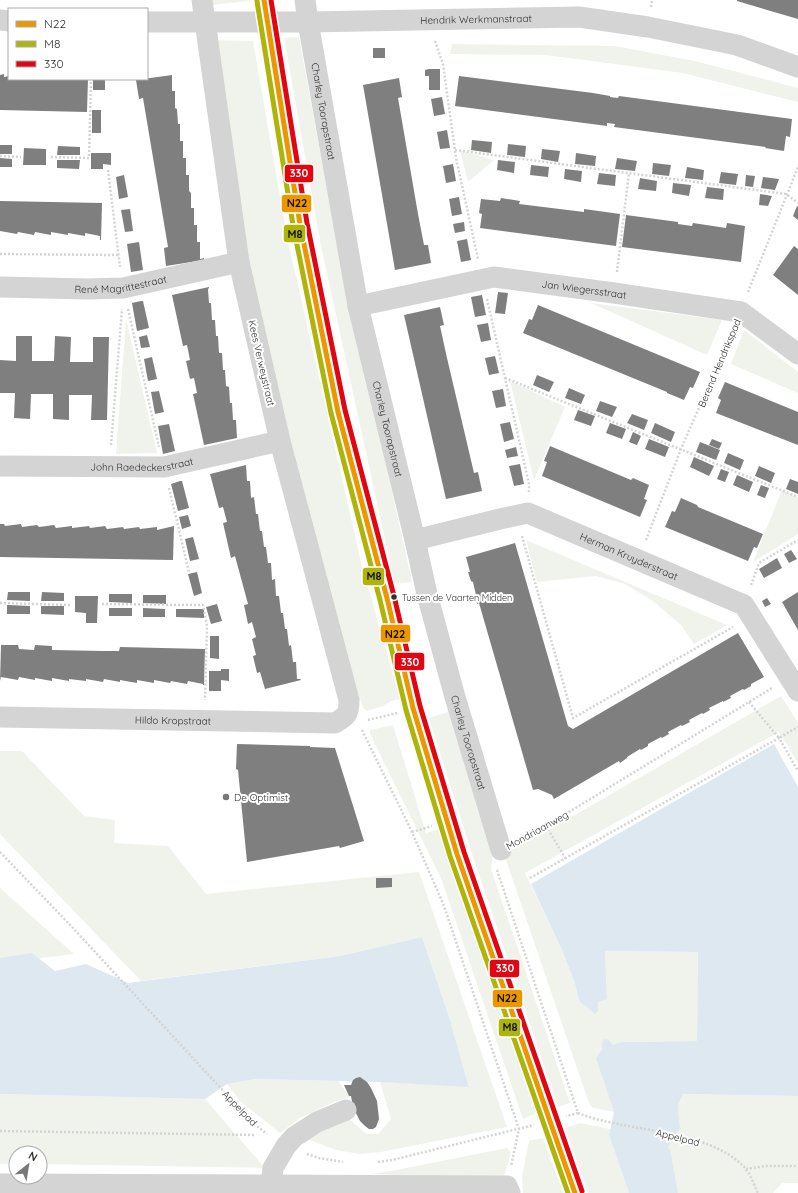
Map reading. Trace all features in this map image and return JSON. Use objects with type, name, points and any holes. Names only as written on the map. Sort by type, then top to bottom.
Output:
[{"type":"street","name":"Kees Verweystraat","points":[[202,0],[239,262],[280,441],[349,700],[349,712],[352,723]]},
{"type":"street","name":"Charley Tooropstraat","points":[[305,0],[358,306],[427,594],[455,697],[501,850]]},
{"type":"street","name":"Hendrik Werkmanstraat","points":[[148,22],[308,22],[579,17],[648,27],[737,45],[798,67]]},
{"type":"street","name":"René Magrittestraat","points":[[0,287],[88,290],[123,288],[239,262]]},
{"type":"street","name":"Jan Wiegersstraat","points":[[358,306],[494,277],[741,312],[798,354]]},
{"type":"street","name":"John Raedeckerstraat","points":[[0,466],[164,467],[280,441]]},
{"type":"street","points":[[415,540],[528,513]]},
{"type":"street","name":"Herman Kruyderstraat","points":[[528,513],[638,559],[748,610]]},
{"type":"street","points":[[748,610],[795,681]]},
{"type":"street","name":"Hildo Kropstraat","points":[[0,717],[352,723]]},
{"type":"street","points":[[270,1185],[273,1168],[286,1146],[294,1137],[317,1122],[346,1110]]},
{"type":"street","points":[[0,1184],[270,1185],[508,1189]]},
{"type":"lane","points":[[264,0],[266,22],[300,224],[338,412],[387,598],[413,708],[457,854],[575,1193]]},
{"type":"path","points":[[427,19],[443,64],[455,150],[482,279],[529,484],[528,513],[520,530],[573,718],[748,610],[759,563],[798,540]]},
{"type":"path","points":[[51,157],[89,158],[91,80]]},
{"type":"path","points":[[455,150],[786,194],[798,203]]},
{"type":"path","points":[[0,156],[21,157]]},
{"type":"path","name":"Berend Hendrikspad","points":[[638,559],[681,449],[741,312],[786,194],[798,167]]},
{"type":"path","points":[[108,170],[123,288],[189,572]]},
{"type":"path","points":[[614,293],[629,173]]},
{"type":"path","points":[[0,254],[118,255]]},
{"type":"path","points":[[110,466],[123,288]]},
{"type":"path","points":[[505,377],[798,497]]},
{"type":"path","points":[[0,603],[70,605]]},
{"type":"path","points":[[102,604],[203,606],[208,626],[204,720]]},
{"type":"path","name":"Mondriaanweg","points":[[578,1113],[495,863],[501,850],[546,826],[749,702],[795,681]]},
{"type":"path","points":[[749,702],[779,738],[798,771]]},
{"type":"path","points":[[352,723],[412,832],[444,906],[519,1129],[508,1189]]},
{"type":"path","points":[[530,878],[798,727]]},
{"type":"path","points":[[412,832],[435,825]]},
{"type":"path","points":[[546,826],[566,859]]},
{"type":"path","name":"Appelpad","points":[[0,852],[261,1130],[281,1145],[319,1158],[343,1162]]},
{"type":"path","points":[[372,1163],[392,1160],[578,1113]]},
{"type":"path","name":"Appelpad","points":[[578,1113],[594,1119],[692,1139],[727,1153],[746,1169],[758,1193]]},
{"type":"path","points":[[0,1131],[256,1135]]},
{"type":"path","points":[[746,1169],[766,1166],[798,1166]]},
{"type":"shaded area","points":[[202,0],[247,0],[248,1],[202,6]]},
{"type":"shaded area","points":[[299,37],[337,244],[412,582],[393,584],[389,558],[321,246],[284,38]]},
{"type":"shaded area","points":[[210,40],[253,41],[287,237],[361,562],[400,699],[367,711],[363,708],[361,700],[356,700],[248,272]]},
{"type":"shaded area","points":[[452,44],[615,46],[695,61],[798,88],[798,102],[683,73],[546,55],[450,54]]},
{"type":"shaded area","points":[[460,150],[494,160],[468,182]]},
{"type":"shaded area","points":[[591,303],[722,320],[707,355]]},
{"type":"shaded area","points":[[126,319],[157,453],[116,454]]},
{"type":"shaded area","points":[[744,330],[798,372],[798,393],[731,364]]},
{"type":"shaded area","points":[[510,381],[565,407],[534,480]]},
{"type":"shaded area","points":[[782,490],[798,498],[798,534],[753,562]]},
{"type":"shaded area","points":[[526,540],[727,625],[694,644],[681,625],[653,601],[625,584],[596,576],[537,582]]},
{"type":"shaded area","points":[[781,696],[798,723],[798,763],[779,732],[525,873],[562,950],[575,984],[579,1000],[588,1006],[590,1010],[598,1011],[598,1002],[607,998],[605,951],[698,952],[697,1041],[622,1042],[613,1046],[609,1040],[596,1060],[614,1112],[593,1108],[589,1103],[504,854],[554,827]]},
{"type":"shaded area","points":[[451,711],[493,854],[491,869],[570,1103],[558,1107],[473,857],[429,718]]},
{"type":"shaded area","points":[[393,725],[426,833],[439,829],[536,1114],[523,1119],[441,878],[370,734],[370,730]]},
{"type":"shaded area","points":[[774,744],[798,787],[798,1096],[683,1094],[678,1105],[680,1128],[668,1148],[670,1149],[678,1193],[629,1193],[609,1135],[614,1112],[596,1059],[602,1049],[602,1042],[604,1039],[609,1040],[613,1045],[622,1042],[697,1041],[698,952],[605,951],[607,999],[598,1002],[598,1011],[595,1014],[579,1000],[575,984],[562,950],[531,884]]},
{"type":"shaded area","points":[[0,751],[22,751],[84,816],[115,820],[114,843],[168,846],[206,894],[419,872],[507,1127],[381,1152],[360,1154],[336,1150],[305,1138],[346,1117],[367,1134],[378,1134],[391,1119],[380,1082],[469,1086],[450,1020],[422,937],[340,956],[141,981],[0,834]]},
{"type":"shaded area","points":[[0,888],[74,954],[0,963]]},
{"type":"shaded area","points":[[422,937],[450,1020],[469,1087],[380,1082],[256,1079],[227,1084],[205,1099],[0,1094],[0,958],[32,953],[55,971],[86,964],[128,983],[340,956]]},
{"type":"shaded area","points":[[256,1079],[338,1081],[350,1097],[334,1102],[300,1118],[280,1133],[241,1102],[227,1084]]},
{"type":"shaded area","points":[[0,1094],[205,1099],[265,1168],[48,1164],[48,1145],[8,1145],[8,1164],[0,1164]]},
{"type":"shaded area","points":[[683,1094],[798,1096],[798,1183],[782,1183],[773,1193],[677,1193],[668,1148],[680,1128],[678,1105]]},
{"type":"shaded area","points":[[580,1123],[610,1129],[609,1135],[629,1193],[588,1193],[565,1128]]},
{"type":"shaded area","points":[[543,1138],[563,1193],[523,1193],[522,1176],[529,1141]]},
{"type":"shaded area","points":[[507,1148],[511,1153],[503,1179],[370,1174],[391,1171]]},
{"type":"building","points":[[798,0],[798,19],[737,1]]},
{"type":"building","points":[[373,48],[385,48],[385,58],[373,58]]},
{"type":"building","points":[[440,69],[440,90],[429,90],[429,76],[425,76],[425,70]]},
{"type":"building","points":[[4,74],[4,77],[8,76],[8,80],[88,80],[87,112],[0,110],[0,75]]},
{"type":"building","points":[[172,75],[172,91],[175,91],[175,108],[177,109],[178,124],[180,124],[180,141],[183,141],[183,158],[186,158],[186,175],[189,175],[191,208],[194,208],[194,225],[197,225],[197,242],[200,242],[200,259],[204,258],[204,260],[166,266],[164,248],[168,247],[143,98],[139,99],[136,80],[148,80],[148,78]]},
{"type":"building","points":[[459,76],[593,93],[610,97],[618,98],[619,96],[792,119],[790,137],[786,136],[784,151],[765,148],[766,147],[614,127],[615,124],[607,123],[607,126],[455,106]]},
{"type":"building","points":[[399,78],[402,97],[398,98],[418,214],[424,245],[428,245],[431,263],[395,270],[363,85]]},
{"type":"building","points":[[93,80],[105,80],[105,90],[93,90]]},
{"type":"building","points":[[442,97],[445,114],[434,116],[431,99]]},
{"type":"building","points":[[92,110],[101,110],[101,133],[92,133]]},
{"type":"building","points":[[447,130],[450,148],[440,149],[437,132]]},
{"type":"building","points":[[472,140],[492,142],[491,153],[471,150]]},
{"type":"building","points":[[508,144],[526,146],[525,157],[507,155]]},
{"type":"building","points":[[0,145],[12,145],[12,154],[0,154]]},
{"type":"building","points":[[58,146],[80,147],[80,155],[57,155]]},
{"type":"building","points":[[24,148],[46,149],[46,165],[23,165]]},
{"type":"building","points":[[542,149],[560,151],[558,162],[541,159]]},
{"type":"building","points":[[91,153],[111,153],[111,165],[103,164],[103,169],[91,169]]},
{"type":"building","points":[[576,153],[596,156],[595,166],[575,164]]},
{"type":"building","points":[[0,158],[12,159],[12,167],[0,167]]},
{"type":"building","points":[[617,158],[637,161],[635,171],[615,169]]},
{"type":"building","points":[[57,160],[80,160],[79,169],[57,168]]},
{"type":"building","points":[[498,160],[515,162],[514,173],[497,170]]},
{"type":"building","points":[[653,163],[671,165],[669,176],[652,174]]},
{"type":"building","points":[[453,164],[456,181],[446,183],[443,166]]},
{"type":"building","points":[[531,165],[549,167],[548,177],[530,175]]},
{"type":"building","points":[[687,167],[704,170],[703,180],[685,178]]},
{"type":"building","points":[[565,169],[582,171],[581,182],[564,179]]},
{"type":"building","points":[[721,172],[738,174],[736,185],[719,183]]},
{"type":"building","points":[[599,173],[616,175],[615,186],[597,184]]},
{"type":"building","points":[[124,175],[128,197],[119,199],[116,177]]},
{"type":"building","points":[[746,175],[755,176],[753,187],[745,186]]},
{"type":"building","points":[[763,177],[779,179],[775,190],[761,188]]},
{"type":"building","points":[[640,178],[657,181],[656,191],[638,189]]},
{"type":"building","points":[[673,183],[691,185],[689,196],[672,193]]},
{"type":"building","points":[[707,187],[724,189],[723,200],[705,198]]},
{"type":"building","points":[[760,194],[772,196],[768,206],[759,205]]},
{"type":"building","points":[[459,197],[462,214],[452,216],[449,199]]},
{"type":"building","points":[[501,198],[520,201],[519,204],[584,212],[584,209],[620,214],[616,246],[480,228],[482,214],[479,213],[481,199],[500,201]]},
{"type":"building","points":[[0,201],[102,203],[101,240],[100,236],[85,233],[85,236],[51,232],[51,235],[35,232],[34,235],[0,231]]},
{"type":"building","points":[[797,206],[798,207],[798,220],[793,216]]},
{"type":"building","points":[[130,209],[133,231],[125,232],[121,210]]},
{"type":"building","points":[[626,215],[678,222],[678,224],[692,226],[693,223],[726,228],[727,223],[745,226],[741,262],[622,247]]},
{"type":"building","points":[[464,222],[465,231],[455,233],[453,224]]},
{"type":"building","points":[[467,239],[471,260],[461,262],[457,241]]},
{"type":"building","points":[[139,242],[143,270],[131,272],[127,244]]},
{"type":"building","points":[[794,246],[798,249],[798,295],[773,275]]},
{"type":"building","points":[[209,287],[209,303],[211,303],[212,320],[215,320],[219,353],[222,353],[226,386],[229,387],[230,403],[232,403],[233,420],[236,420],[237,438],[204,445],[193,394],[197,393],[194,378],[190,379],[186,361],[190,360],[187,345],[183,346],[172,295]]},
{"type":"building","points":[[498,292],[508,293],[505,314],[495,313]]},
{"type":"building","points":[[482,295],[486,315],[475,317],[471,297]]},
{"type":"building","points":[[143,301],[149,328],[137,331],[132,303]]},
{"type":"building","points":[[538,305],[700,372],[693,388],[690,387],[684,400],[523,333],[529,319],[532,320]]},
{"type":"building","points":[[440,307],[444,325],[440,326],[447,358],[474,473],[478,472],[482,491],[446,499],[404,315]]},
{"type":"building","points":[[488,323],[491,340],[481,342],[477,325]]},
{"type":"building","points":[[147,335],[150,347],[141,348],[139,337]]},
{"type":"building","points":[[16,336],[32,336],[32,361],[54,361],[55,336],[71,337],[70,362],[93,362],[93,337],[109,337],[107,420],[91,420],[92,395],[69,395],[69,420],[53,419],[53,394],[31,394],[30,419],[14,418],[15,393],[0,393],[0,360],[16,361]]},
{"type":"building","points":[[495,356],[499,373],[489,375],[485,358]]},
{"type":"building","points":[[152,357],[157,379],[148,381],[144,359]]},
{"type":"building","points":[[537,375],[554,382],[549,392],[533,385]]},
{"type":"building","points":[[725,382],[798,412],[798,445],[716,413],[721,400],[718,398]]},
{"type":"building","points":[[569,388],[585,395],[581,404],[565,398]]},
{"type":"building","points":[[503,389],[506,406],[496,408],[492,391]]},
{"type":"building","points":[[159,391],[164,412],[155,414],[151,392]]},
{"type":"building","points":[[600,401],[617,407],[612,417],[596,411]]},
{"type":"building","points":[[578,410],[595,416],[591,426],[574,420]]},
{"type":"building","points":[[632,414],[648,420],[644,430],[627,423]]},
{"type":"building","points":[[510,422],[514,439],[504,442],[500,424]]},
{"type":"building","points":[[610,423],[626,429],[622,439],[606,433]]},
{"type":"building","points":[[655,423],[675,432],[671,442],[651,433]]},
{"type":"building","points":[[169,424],[175,451],[163,454],[158,426]]},
{"type":"building","points":[[633,432],[641,436],[637,445],[629,442]]},
{"type":"building","points":[[649,439],[669,447],[665,457],[645,449]]},
{"type":"building","points":[[712,439],[722,443],[719,449],[709,445]]},
{"type":"building","points":[[700,442],[720,450],[716,460],[696,452]]},
{"type":"building","points":[[550,446],[631,480],[633,478],[649,485],[644,499],[647,500],[640,517],[542,476],[547,462],[544,461]]},
{"type":"building","points":[[516,447],[518,456],[507,458],[505,450]]},
{"type":"building","points":[[728,453],[744,460],[740,470],[724,463]]},
{"type":"building","points":[[694,457],[714,466],[709,476],[690,467]]},
{"type":"building","points":[[520,464],[524,484],[514,486],[509,466]]},
{"type":"building","points":[[246,465],[247,481],[250,481],[251,498],[254,497],[256,514],[258,514],[260,531],[262,531],[264,547],[266,547],[268,563],[271,563],[272,580],[275,579],[276,596],[279,596],[281,613],[283,613],[285,629],[287,629],[289,646],[291,645],[293,662],[296,662],[297,679],[301,680],[265,689],[260,672],[257,673],[253,656],[256,655],[252,639],[256,637],[252,622],[248,624],[244,605],[248,604],[235,556],[231,558],[223,523],[227,522],[223,507],[219,508],[210,474]]},
{"type":"building","points":[[759,466],[775,473],[771,483],[755,476]]},
{"type":"building","points":[[721,469],[729,472],[725,482],[717,479]]},
{"type":"building","points":[[737,475],[753,482],[749,492],[733,485]]},
{"type":"building","points":[[790,479],[798,482],[798,494],[786,489]]},
{"type":"building","points":[[182,481],[189,508],[178,511],[171,484]]},
{"type":"building","points":[[761,485],[769,488],[765,498],[757,495]]},
{"type":"building","points":[[681,498],[697,505],[698,507],[763,534],[757,548],[754,547],[748,561],[665,527],[672,511],[675,512]]},
{"type":"building","points":[[188,515],[191,526],[182,529],[179,517]]},
{"type":"building","points":[[0,524],[4,524],[5,526],[21,524],[22,527],[54,525],[56,528],[89,526],[90,528],[105,526],[107,529],[123,527],[124,529],[139,527],[140,529],[157,527],[157,530],[174,526],[173,560],[0,557]]},
{"type":"building","points":[[193,537],[199,559],[190,561],[185,539]]},
{"type":"building","points":[[515,543],[568,726],[573,729],[738,633],[764,677],[751,684],[751,686],[744,690],[743,689],[730,696],[731,698],[709,708],[710,710],[689,720],[690,722],[668,732],[669,734],[648,744],[648,746],[641,750],[640,749],[620,763],[619,761],[554,799],[552,795],[538,789],[533,790],[479,603],[477,604],[473,582],[471,581],[468,572],[470,572],[466,557]]},
{"type":"building","points":[[791,550],[797,559],[789,563],[784,554]]},
{"type":"building","points":[[777,558],[782,568],[764,578],[759,569]]},
{"type":"building","points":[[197,572],[202,593],[194,596],[188,574]]},
{"type":"building","points":[[8,592],[30,592],[30,601],[7,600]]},
{"type":"building","points":[[42,592],[64,593],[64,601],[41,601]]},
{"type":"building","points":[[798,592],[798,630],[782,602]]},
{"type":"building","points":[[109,594],[132,594],[132,603],[109,602]]},
{"type":"building","points":[[143,595],[166,595],[166,604],[143,603]]},
{"type":"building","points":[[75,596],[98,596],[97,623],[86,623],[86,613],[75,612]]},
{"type":"building","points":[[767,598],[771,604],[765,607],[762,601]]},
{"type":"building","points":[[217,604],[222,621],[211,624],[206,607]]},
{"type":"building","points":[[7,605],[30,606],[30,614],[7,614]]},
{"type":"building","points":[[41,606],[64,606],[64,615],[41,614]]},
{"type":"building","points":[[109,608],[132,608],[132,616],[109,616]]},
{"type":"building","points":[[143,608],[165,609],[165,617],[143,617]]},
{"type":"building","points":[[176,609],[204,609],[204,618],[176,617]]},
{"type":"building","points":[[210,636],[219,636],[219,659],[210,658]]},
{"type":"building","points":[[1,645],[18,645],[19,649],[34,650],[35,645],[52,646],[52,650],[119,651],[120,647],[205,649],[204,685],[188,681],[187,684],[171,681],[170,683],[154,680],[154,683],[137,680],[137,683],[104,679],[103,682],[86,679],[86,681],[69,679],[69,681],[52,678],[52,681],[19,677],[18,680],[1,677],[0,681]]},
{"type":"building","points":[[221,669],[229,669],[229,681],[221,680],[221,691],[209,691],[209,671],[221,671]]},
{"type":"building","points":[[237,744],[335,748],[364,841],[340,848],[339,846],[247,862],[238,770],[236,769]]},
{"type":"building","points":[[376,878],[392,878],[392,887],[376,888]]},
{"type":"building","points":[[360,1077],[367,1082],[377,1101],[379,1119],[376,1127],[373,1129],[369,1129],[360,1121],[353,1107],[351,1096],[349,1096],[344,1085],[351,1085],[353,1080]]},
{"type":"transit line","name":"N22","points":[[264,0],[300,224],[338,412],[387,598],[413,708],[457,854],[575,1193]]},
{"type":"transit line","name":"330","points":[[271,0],[307,223],[345,410],[394,596],[420,706],[464,852],[582,1191]]},
{"type":"transit line","name":"M8","points":[[257,1],[293,225],[331,413],[380,600],[406,710],[450,856],[568,1193]]},
{"type":"place","name":"Tussen de Vaarten Midden","points":[[394,597]]},
{"type":"place","name":"De Optimist","points":[[226,797]]}]
